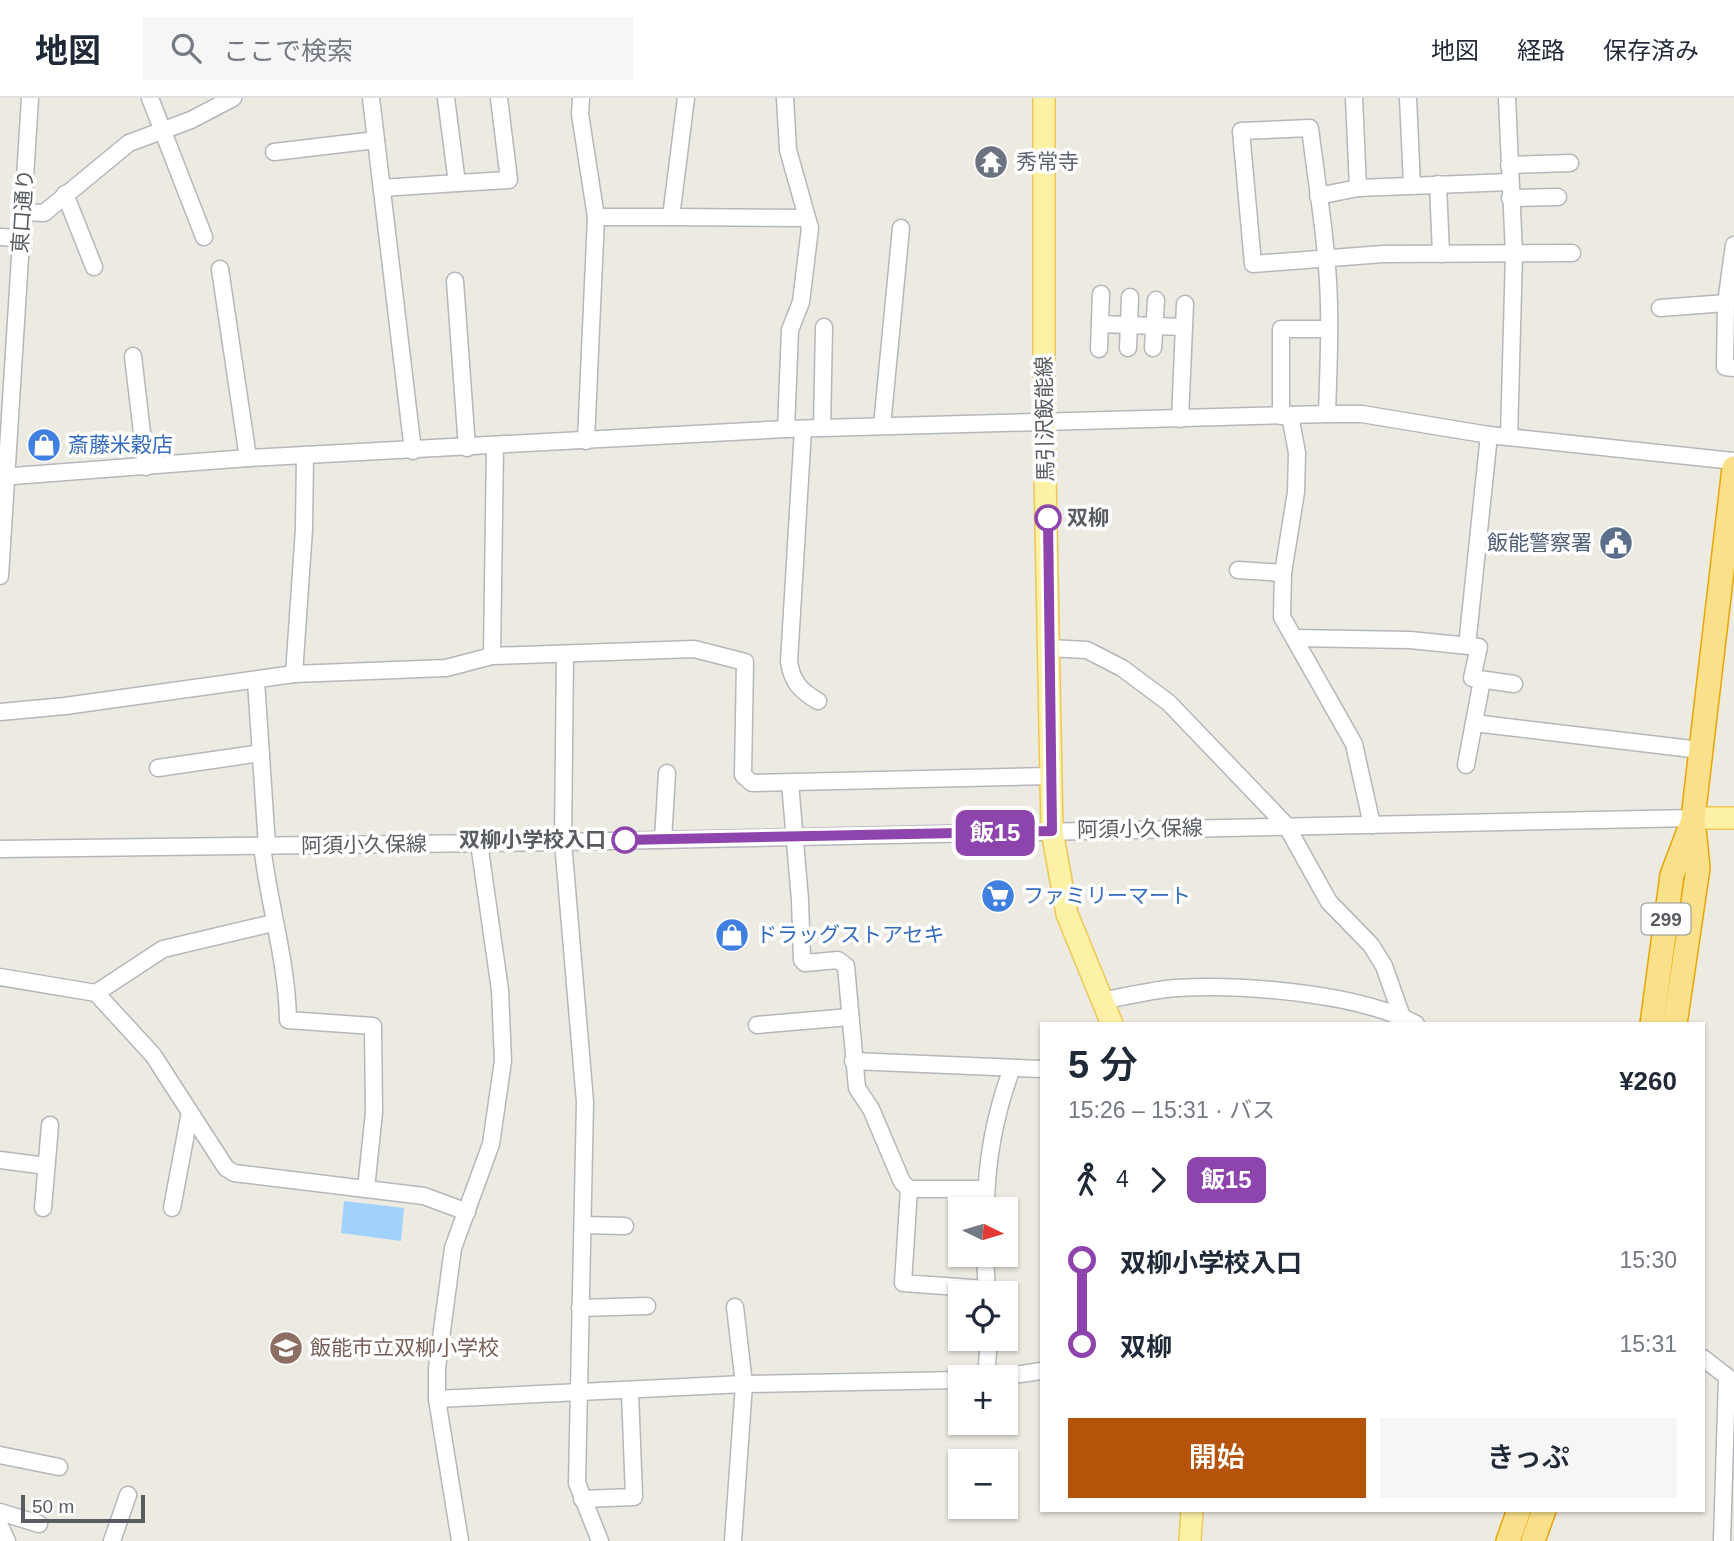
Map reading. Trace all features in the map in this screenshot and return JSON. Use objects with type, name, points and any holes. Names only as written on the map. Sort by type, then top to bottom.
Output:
[{"type":"highway","name":"299","points":[[1675,1022],[1698,868],[1693,818],[1734,468]]},
{"type":"highway","name":"299","points":[[1652,1022],[1672,875],[1693,818]]},
{"type":"highway","points":[[1508,1541],[1518,1512]]},
{"type":"highway","points":[[1533,1541],[1543,1512]]},
{"type":"main road","name":"馬引沢飯能線","points":[[1044,98],[1044,422],[1052,831],[1067,914],[1111,1022]]},
{"type":"main road","points":[[1693,818],[1734,818]]},
{"type":"main road","points":[[1190,1541],[1192,1512]]},
{"type":"street","name":"東口通り","points":[[0,576],[3,477],[30,98]]},
{"type":"street","points":[[150,98],[204,237]]},
{"type":"street","points":[[23,212],[44,213],[129,143],[191,120],[233,98]]},
{"type":"street","points":[[371,98],[413,451]]},
{"type":"street","points":[[446,98],[457,183]]},
{"type":"street","points":[[382,188],[509,180],[499,98]]},
{"type":"street","points":[[581,98],[580,114],[596,217],[586,441]]},
{"type":"street","points":[[671,216],[685,98]]},
{"type":"street","points":[[785,98],[788,150],[810,228],[801,302],[790,330],[786,429]]},
{"type":"street","points":[[1354,98],[1358,188]]},
{"type":"street","points":[[1408,98],[1412,185]]},
{"type":"street","points":[[1507,98],[1514,254],[1509,437]]},
{"type":"street","points":[[1327,414],[1328,329],[1324,261],[1310,128],[1241,131],[1252,264],[1324,261],[1383,254],[1572,253]]},
{"type":"street","points":[[274,152],[376,139]]},
{"type":"street","points":[[1509,165],[1570,163]]},
{"type":"street","points":[[1318,196],[1358,188],[1510,181]]},
{"type":"street","points":[[1438,184],[1441,254]]},
{"type":"street","points":[[65,194],[94,267]]},
{"type":"street","points":[[1510,198],[1559,197]]},
{"type":"street","points":[[596,217],[806,218]]},
{"type":"street","points":[[882,426],[901,228]]},
{"type":"street","points":[[0,237],[21,237]]},
{"type":"street","points":[[1734,245],[1726,303],[1725,367],[1734,368]]},
{"type":"street","points":[[220,269],[247,458]]},
{"type":"street","points":[[455,281],[467,448]]},
{"type":"street","points":[[1099,349],[1101,294]]},
{"type":"street","points":[[1128,348],[1130,297]]},
{"type":"street","points":[[1153,348],[1156,300]]},
{"type":"street","points":[[1660,308],[1726,303]]},
{"type":"street","points":[[1180,419],[1185,304]]},
{"type":"street","points":[[1100,324],[1184,327]]},
{"type":"street","points":[[822,428],[824,327]]},
{"type":"street","points":[[1328,329],[1281,329],[1285,415],[1297,453],[1296,492],[1283,573],[1282,617],[1354,744],[1372,825]]},
{"type":"street","points":[[133,356],[146,467]]},
{"type":"street","points":[[3,477],[247,458],[786,429],[1327,414],[1385,417],[1489,435],[1734,461]]},
{"type":"street","points":[[803,429],[789,662],[792,677],[804,693],[818,701]]},
{"type":"street","points":[[1467,646],[1489,435]]},
{"type":"street","points":[[492,656],[495,446]]},
{"type":"street","points":[[293,674],[304,529],[305,456]]},
{"type":"street","points":[[1238,570],[1283,573]]},
{"type":"street","points":[[1294,638],[1410,640],[1479,647],[1472,678],[1514,684]]},
{"type":"street","points":[[1048,648],[1087,650],[1122,668],[1160,696],[1286,825],[1329,902],[1378,956],[1409,1020]]},
{"type":"street","points":[[0,712],[256,681],[293,674],[446,668],[492,656],[694,649],[745,662],[743,775],[752,783],[1049,776]]},
{"type":"street","points":[[565,654],[563,842],[585,1102],[577,1483],[600,1541]]},
{"type":"street","points":[[1466,765],[1482,680]]},
{"type":"street","points":[[256,681],[265,846],[273,923],[283,957],[288,1020],[373,1026],[374,1112],[366,1189]]},
{"type":"street","points":[[1474,723],[1700,750]]},
{"type":"street","points":[[158,768],[261,752]]},
{"type":"street","points":[[663,840],[667,774]]},
{"type":"street","points":[[790,783],[802,960],[806,963],[844,962],[857,1088],[871,1109],[902,1182],[909,1189],[986,1189]]},
{"type":"street","name":"阿須小久保線","points":[[0,849],[563,842],[1693,818]]},
{"type":"street","points":[[460,1541],[437,1399],[444,1303],[453,1248],[491,1144],[503,1061],[500,990],[478,843]]},
{"type":"street","points":[[96,993],[163,949],[273,923]]},
{"type":"street","points":[[0,977],[96,993],[153,1055],[226,1168],[234,1173],[424,1196],[467,1212]]},
{"type":"street","points":[[1102,1001],[1175,988],[1230,988],[1325,998],[1377,1007],[1409,1020]]},
{"type":"street","points":[[757,1025],[850,1017]]},
{"type":"street","points":[[853,1061],[1040,1069]]},
{"type":"street","points":[[986,1197],[997,1108],[1012,1068]]},
{"type":"street","points":[[172,1208],[190,1112]]},
{"type":"street","points":[[43,1208],[50,1125]]},
{"type":"street","points":[[0,1160],[46,1166]]},
{"type":"street","points":[[909,1189],[903,1283],[948,1287]]},
{"type":"street","points":[[583,1225],[625,1226]]},
{"type":"street","points":[[580,1308],[647,1306]]},
{"type":"street","points":[[733,1541],[744,1384],[735,1307]]},
{"type":"street","points":[[1705,1360],[1730,1380],[1722,1541]]},
{"type":"street","points":[[1018,1375],[1040,1371]]},
{"type":"street","points":[[437,1399],[744,1384],[948,1380]]},
{"type":"street","points":[[582,1499],[634,1497],[629,1391]]},
{"type":"street","points":[[0,1455],[59,1467]]},
{"type":"street","points":[[112,1541],[128,1495]]},
{"type":"street","points":[[0,1512],[39,1524]]},
{"type":"street","points":[[0,1526],[7,1541]]},
{"type":"water","points":[[344,1201],[404,1208],[401,1241],[341,1233]]},
{"type":"bus line","name":"飯15","points":[[625,840],[1052,831],[1049,776],[1048,518]]},
{"type":"place","name":"秀常寺","points":[[991,162]]},
{"type":"place","name":"斎藤米穀店","points":[[44,445]]},
{"type":"place","name":"双柳","points":[[1048,518]]},
{"type":"place","name":"飯能警察署","points":[[1616,543]]},
{"type":"place","name":"双柳小学校入口","points":[[625,840]]},
{"type":"place","name":"ファミリーマート","points":[[998,896]]},
{"type":"place","name":"ドラッグストアセキ","points":[[732,935]]},
{"type":"place","name":"飯能市立双柳小学校","points":[[286,1348]]}]
